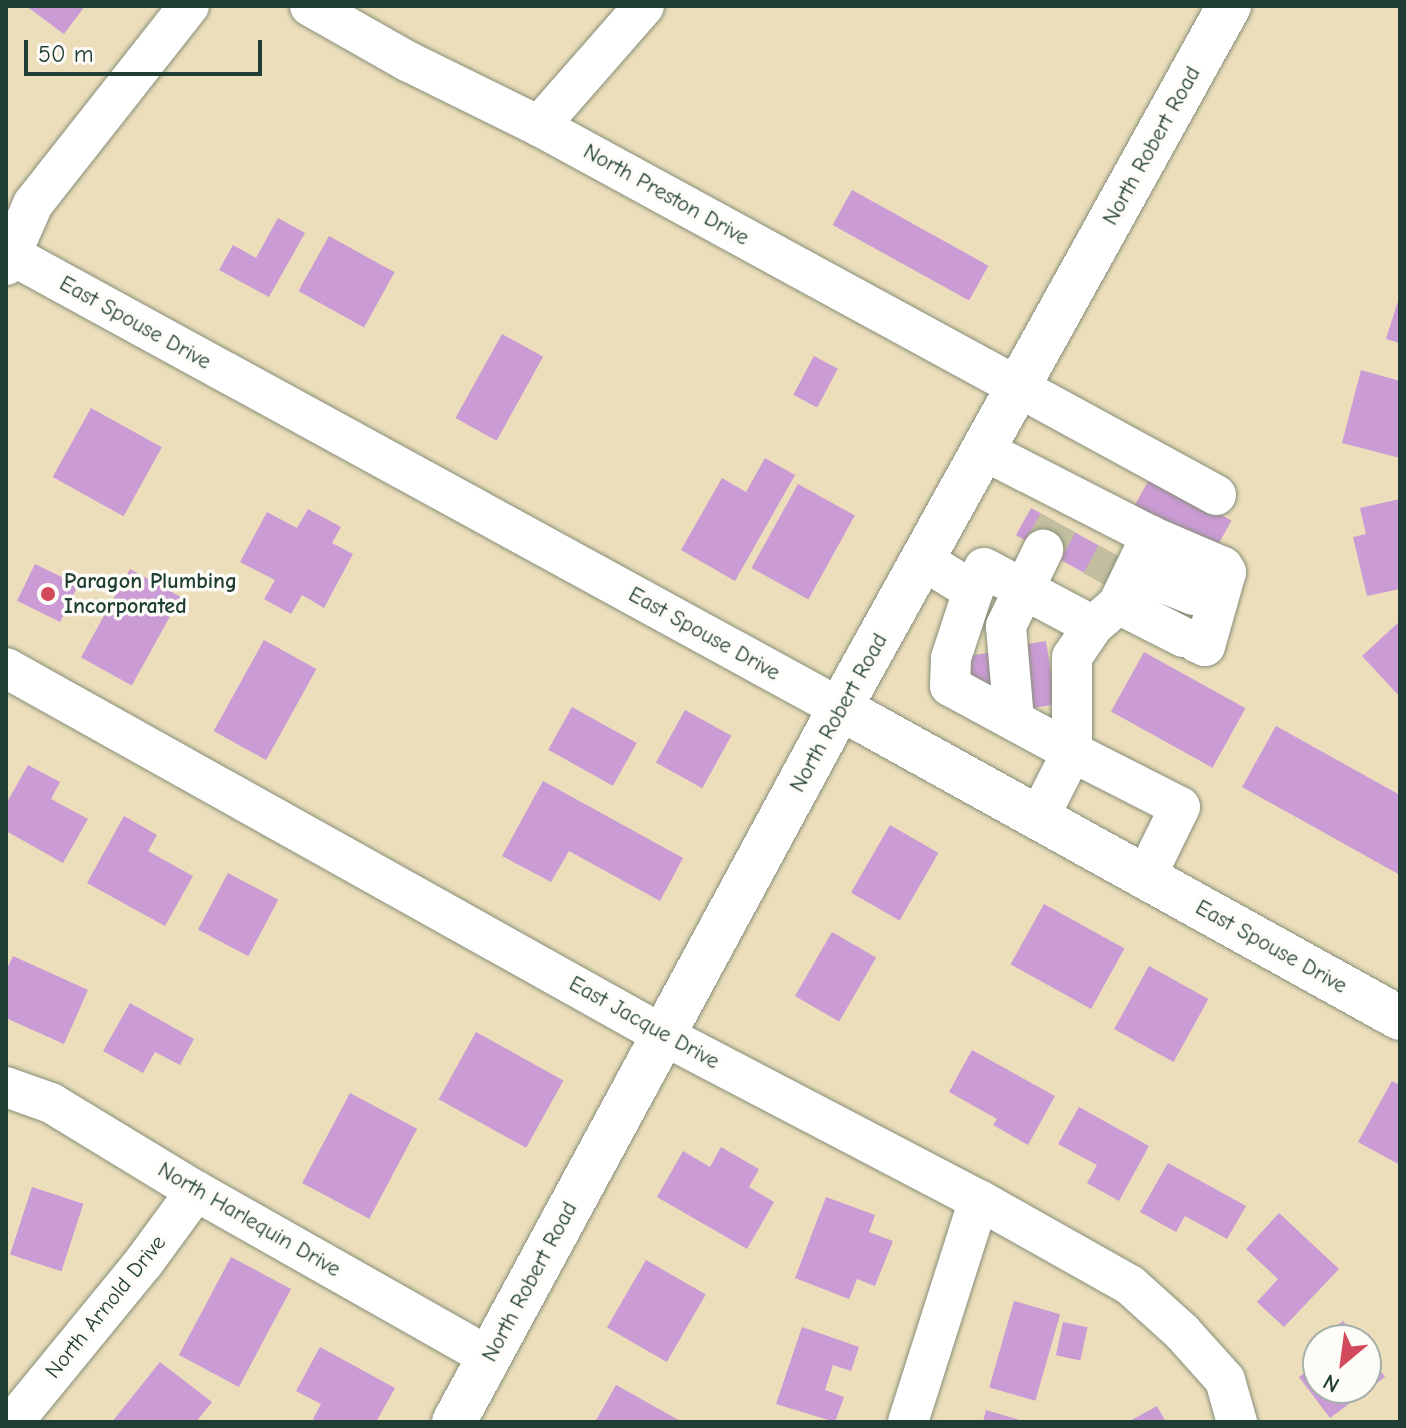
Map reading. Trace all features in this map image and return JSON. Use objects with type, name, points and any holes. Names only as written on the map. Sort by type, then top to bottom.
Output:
[{"type":"main road","name":"North Robert Road","points":[[454,1422],[840,708],[1229,6]]},
{"type":"main road","name":"East Spouse Drive","points":[[840,708],[1400,1018]]},
{"type":"street","points":[[8,257],[33,204],[189,6]]},
{"type":"street","name":"North Preston Drive","points":[[310,6],[407,61],[539,126],[1216,495]]},
{"type":"street","points":[[539,126],[644,6]]},
{"type":"street","name":"East Spouse Drive","points":[[8,257],[840,708]]},
{"type":"street","points":[[985,451],[1119,576],[1204,608],[1226,572],[1223,567],[1119,576],[1032,594],[984,568],[973,591],[951,658],[950,686],[1180,807],[1145,878]]},
{"type":"street","points":[[1014,720],[1006,626],[1032,594],[1068,529]]},
{"type":"street","points":[[923,560],[973,591]]},
{"type":"street","points":[[1038,819],[1072,752],[1072,657],[1119,576]]},
{"type":"street","name":"East Jacque Drive","points":[[6,668],[663,1035],[979,1200],[1130,1285],[1182,1332],[1225,1380],[1237,1422]]},
{"type":"street","name":"North Harlequin Drive","points":[[6,1087],[51,1103],[196,1191],[489,1357]]},
{"type":"street","name":"North Arnold Drive","points":[[13,1422],[144,1262],[196,1191]]},
{"type":"street","points":[[908,1422],[979,1200]]},
{"type":"building","points":[[26,6],[85,6],[64,34]]},
{"type":"building","points":[[852,190],[988,266],[969,301],[833,225]]},
{"type":"building","points":[[278,218],[305,233],[269,297],[219,270],[233,245],[256,258]]},
{"type":"building","points":[[329,236],[395,272],[364,327],[298,291]]},
{"type":"building","points":[[1400,298],[1400,343],[1386,339]]},
{"type":"building","points":[[502,334],[543,357],[497,441],[455,418]]},
{"type":"building","points":[[814,356],[838,369],[817,408],[793,395]]},
{"type":"building","points":[[1361,370],[1400,381],[1400,458],[1342,443]]},
{"type":"building","points":[[91,408],[162,447],[124,516],[53,477]]},
{"type":"building","points":[[765,458],[795,475],[735,581],[681,550],[722,478],[746,492]]},
{"type":"building","points":[[1151,476],[1231,521],[1214,553],[1133,508]]},
{"type":"building","points":[[798,484],[855,516],[808,599],[751,568]]},
{"type":"building","points":[[1400,499],[1400,589],[1367,596],[1353,537],[1366,534],[1360,508]]},
{"type":"building","points":[[1031,508],[1132,564],[1117,591],[1016,535]]},
{"type":"building","points":[[308,509],[341,527],[332,543],[353,554],[324,608],[302,595],[291,614],[264,599],[275,580],[240,562],[267,512],[297,528]]},
{"type":"building","name":"Paragon Plumbing Incorporated","points":[[35,564],[78,585],[60,622],[17,601]]},
{"type":"building","points":[[130,569],[181,597],[132,685],[81,657]]},
{"type":"building","points":[[1400,621],[1400,697],[1362,656]]},
{"type":"building","points":[[264,640],[316,669],[266,760],[214,731]]},
{"type":"building","points":[[1046,641],[1056,704],[1024,709],[1014,646]]},
{"type":"building","points":[[999,651],[1004,684],[972,689],[966,656]]},
{"type":"building","points":[[1144,652],[1245,708],[1212,768],[1111,711]]},
{"type":"building","points":[[572,707],[637,743],[613,786],[548,750]]},
{"type":"building","points":[[685,710],[731,736],[702,788],[656,762]]},
{"type":"building","points":[[1276,726],[1400,795],[1400,875],[1242,787]]},
{"type":"building","points":[[28,765],[60,782],[51,799],[88,819],[63,863],[6,831],[6,804]]},
{"type":"building","points":[[543,781],[683,858],[660,901],[569,851],[551,882],[502,856]]},
{"type":"building","points":[[124,816],[157,835],[148,851],[193,876],[165,926],[87,883]]},
{"type":"building","points":[[890,825],[938,853],[899,921],[851,893]]},
{"type":"building","points":[[228,873],[278,900],[248,956],[198,930]]},
{"type":"building","points":[[1044,904],[1124,949],[1091,1009],[1011,964]]},
{"type":"building","points":[[832,932],[876,958],[839,1022],[795,996]]},
{"type":"building","points":[[13,956],[88,990],[64,1044],[6,1018],[6,971]]},
{"type":"building","points":[[1149,966],[1208,999],[1174,1062],[1114,1029]]},
{"type":"building","points":[[130,1003],[194,1039],[180,1065],[155,1052],[143,1073],[103,1051]]},
{"type":"building","points":[[476,1032],[563,1080],[526,1148],[439,1099]]},
{"type":"building","points":[[972,1050],[1055,1096],[1028,1145],[993,1125],[997,1119],[949,1092]]},
{"type":"building","points":[[1392,1081],[1400,1085],[1400,1165],[1358,1142]]},
{"type":"building","points":[[350,1093],[417,1129],[369,1219],[302,1183]]},
{"type":"building","points":[[1079,1107],[1149,1146],[1119,1201],[1087,1183],[1097,1165],[1058,1144]]},
{"type":"building","points":[[721,1147],[759,1169],[749,1187],[774,1202],[747,1249],[657,1197],[683,1151],[710,1167]]},
{"type":"building","points":[[1168,1163],[1246,1206],[1227,1239],[1185,1216],[1176,1232],[1140,1212]]},
{"type":"building","points":[[32,1187],[83,1204],[61,1271],[10,1255]]},
{"type":"building","points":[[826,1197],[875,1215],[869,1232],[893,1241],[875,1286],[857,1279],[849,1299],[795,1278]]},
{"type":"building","points":[[1279,1213],[1339,1269],[1284,1327],[1257,1302],[1278,1279],[1246,1249]]},
{"type":"building","points":[[231,1257],[291,1289],[239,1387],[179,1355]]},
{"type":"building","points":[[646,1260],[706,1294],[667,1362],[607,1328]]},
{"type":"building","points":[[1014,1301],[1060,1314],[1035,1401],[989,1388]]},
{"type":"building","points":[[1063,1322],[1087,1327],[1080,1360],[1056,1355]]},
{"type":"building","points":[[802,1327],[859,1347],[851,1371],[833,1365],[825,1390],[844,1397],[835,1422],[776,1404]]},
{"type":"building","points":[[320,1347],[395,1388],[376,1422],[318,1422],[313,1419],[321,1404],[296,1391]]},
{"type":"building","points":[[160,1362],[212,1402],[196,1422],[112,1422]]},
{"type":"building","points":[[616,1385],[682,1422],[595,1422]]},
{"type":"building","points":[[1319,1404],[1349,1404],[1330,1418]]},
{"type":"building","points":[[1157,1406],[1166,1422],[1128,1422]]},
{"type":"building","points":[[986,1410],[1023,1421],[1023,1422],[983,1422]]},
{"type":"tunnel","points":[[1043,550],[1058,523]]},
{"type":"tunnel","points":[[1101,583],[1116,555]]},
{"type":"place","name":"Paragon Plumbing Incorporated","points":[[48,594]]}]
